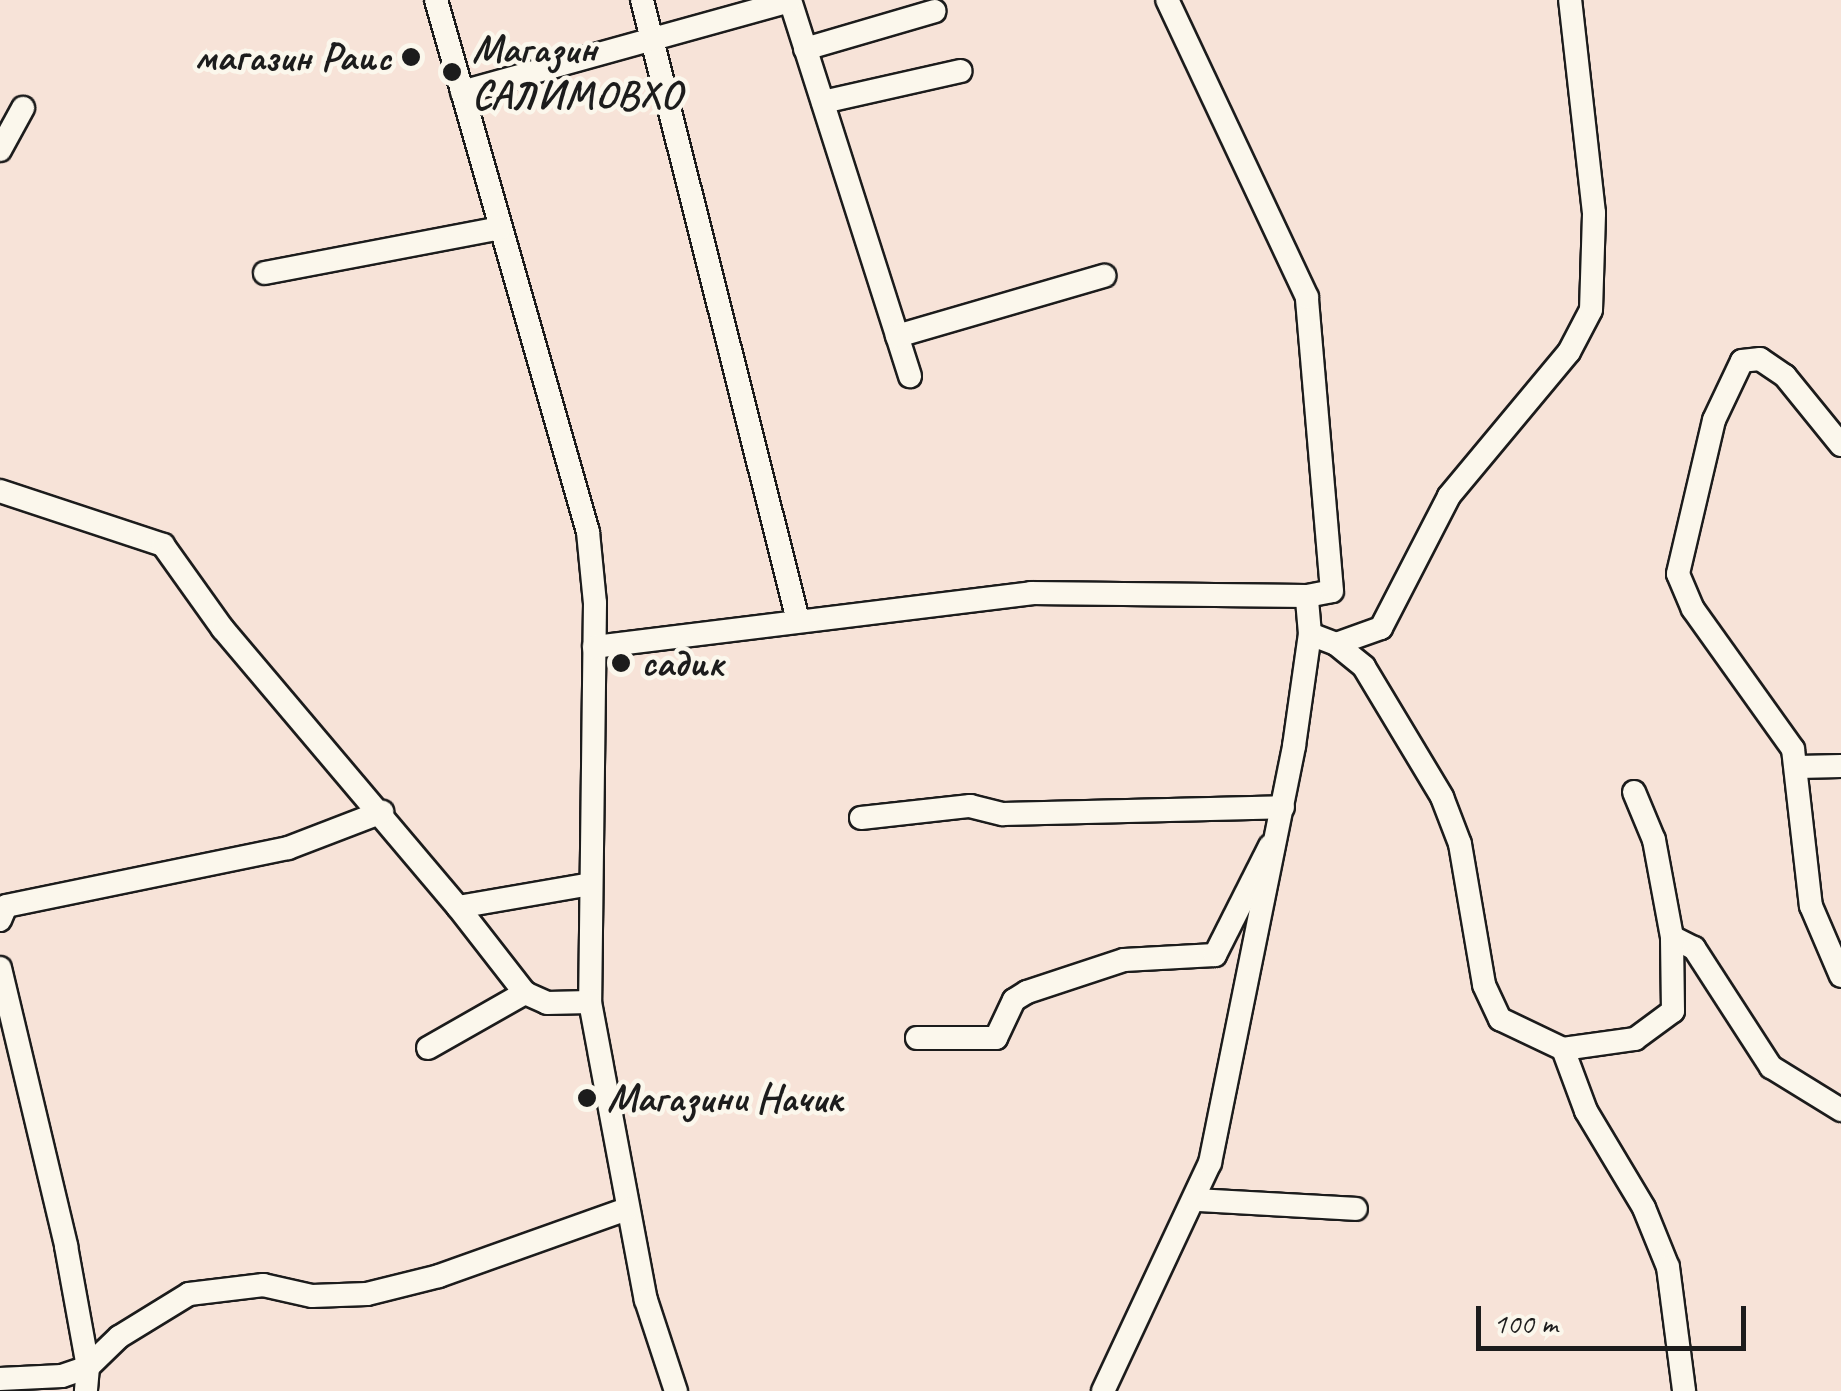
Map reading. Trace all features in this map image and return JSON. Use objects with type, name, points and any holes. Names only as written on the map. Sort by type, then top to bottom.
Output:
[{"type":"street","points":[[436,0],[588,532],[594,648],[590,1002],[646,1300],[676,1391]]},
{"type":"street","points":[[642,0],[798,620]]},
{"type":"street","points":[[462,92],[653,42],[790,0],[910,376]]},
{"type":"street","points":[[594,648],[1031,593],[1326,595],[1334,582],[1306,297],[1167,0]]},
{"type":"street","points":[[1336,644],[1380,628],[1450,496],[1569,352],[1591,310],[1594,214],[1570,0]]},
{"type":"street","points":[[806,49],[935,11]]},
{"type":"street","points":[[822,102],[961,71]]},
{"type":"street","points":[[0,150],[23,108]]},
{"type":"street","points":[[265,273],[500,228]]},
{"type":"street","points":[[897,336],[1104,276]]},
{"type":"street","points":[[1841,446],[1785,376],[1760,359],[1742,361],[1714,420],[1679,554],[1684,594],[1782,731],[1798,767],[1812,906],[1841,976]]},
{"type":"street","points":[[0,490],[163,545],[223,629],[382,812],[526,994],[547,1003],[590,1002]]},
{"type":"street","points":[[1104,1391],[1196,1200],[1232,1066],[1281,818],[1310,634],[1307,596]]},
{"type":"street","points":[[1310,634],[1336,644],[1364,667],[1442,797],[1460,844],[1490,1003],[1500,1019],[1563,1049],[1635,1039],[1667,1020],[1675,1000],[1672,938],[1654,840],[1634,792]]},
{"type":"street","points":[[1798,767],[1841,766]]},
{"type":"street","points":[[861,818],[970,806],[1003,814],[1281,818]]},
{"type":"street","points":[[0,882],[3,913],[288,848],[382,812]]},
{"type":"street","points":[[917,1038],[996,1038],[1014,1000],[1026,992],[1124,960],[1215,955],[1281,818]]},
{"type":"street","points":[[458,907],[592,884]]},
{"type":"street","points":[[1672,938],[1694,948],[1771,1066],[1841,1110]]},
{"type":"street","points":[[0,968],[86,1379]]},
{"type":"street","points":[[428,1048],[526,994]]},
{"type":"street","points":[[1563,1049],[1586,1111],[1644,1208],[1668,1268],[1684,1391]]},
{"type":"street","points":[[1196,1200],[1356,1209]]},
{"type":"street","points":[[86,1379],[120,1337],[189,1294],[263,1285],[312,1296],[368,1294],[439,1276],[627,1209]]},
{"type":"street","points":[[0,1380],[62,1376],[86,1379]]},
{"type":"place","name":"магазин Раис","points":[[411,57]]},
{"type":"place","name":"Магазин САЛИМОВХО","points":[[452,72]]},
{"type":"place","name":"садик","points":[[621,663]]},
{"type":"place","name":"Магазини Начик","points":[[587,1098]]}]
